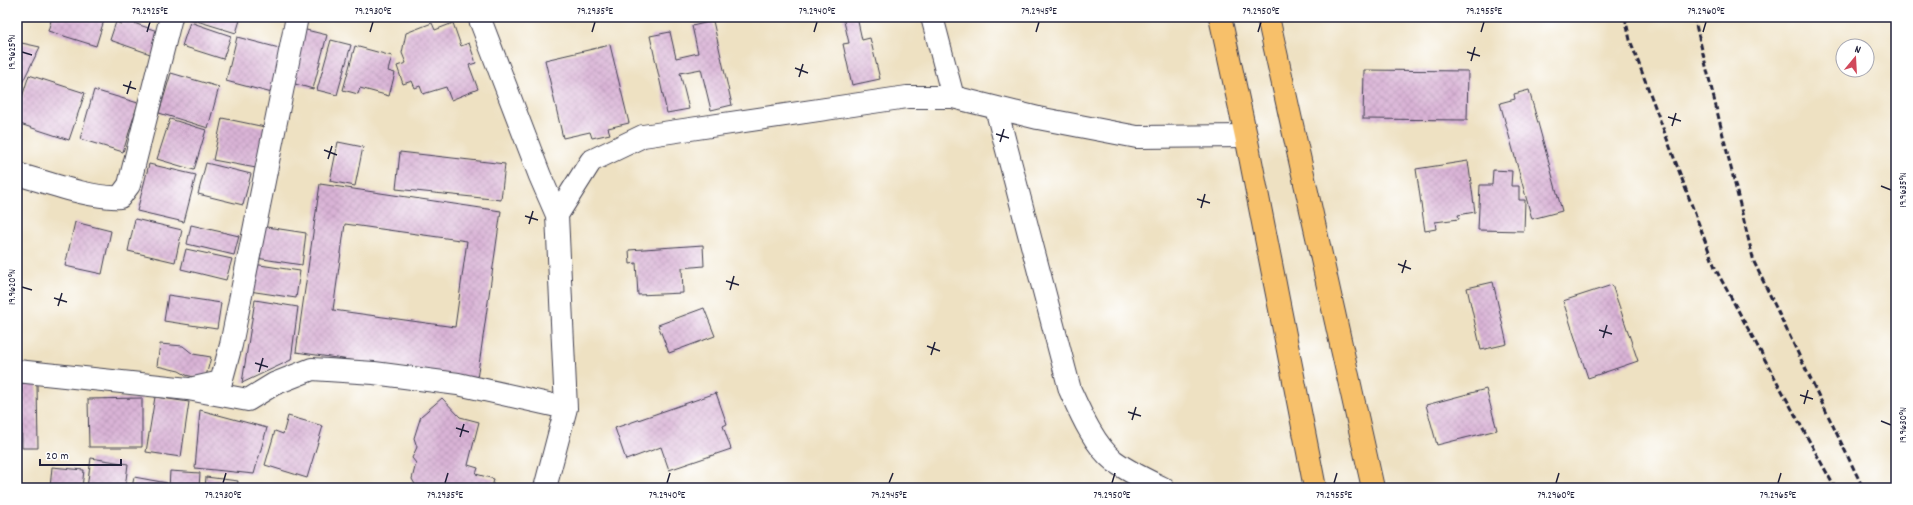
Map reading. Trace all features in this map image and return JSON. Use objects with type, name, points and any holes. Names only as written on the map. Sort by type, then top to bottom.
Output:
[{"type":"main road","points":[[1220,17],[1246,136],[1315,488]]},
{"type":"main road","points":[[1268,17],[1369,487]]},
{"type":"street","points":[[17,174],[79,191],[110,197],[120,197],[129,185],[171,17]]},
{"type":"street","points":[[188,389],[221,382],[231,345],[297,17]]},
{"type":"street","points":[[480,17],[534,161],[558,215],[566,408],[544,488]]},
{"type":"street","points":[[932,17],[953,97]]},
{"type":"street","points":[[558,215],[591,161],[643,136],[907,97],[953,97],[1038,118],[1137,137],[1246,136]]},
{"type":"street","points":[[996,108],[1070,390],[1086,423],[1113,460],[1135,474],[1163,488]]},
{"type":"street","points":[[17,371],[188,389],[248,400],[274,384],[312,369],[374,374],[458,384],[566,408]]},
{"type":"building","points":[[52,17],[105,17],[96,46],[48,31]]},
{"type":"building","points":[[187,17],[241,17],[236,33]]},
{"type":"building","points":[[843,17],[857,17],[862,40],[870,38],[880,79],[852,85],[843,44],[849,43]]},
{"type":"building","points":[[122,19],[163,33],[156,56],[110,40],[116,22],[121,24]]},
{"type":"building","points":[[713,21],[732,105],[711,110],[701,69],[680,73],[689,109],[667,113],[650,36],[670,32],[676,58],[698,53],[692,26]]},
{"type":"building","points":[[190,22],[231,36],[223,59],[182,46]]},
{"type":"building","points":[[432,23],[435,30],[453,23],[461,46],[469,43],[476,63],[469,65],[478,89],[451,100],[446,87],[423,94],[420,86],[415,88],[412,81],[403,84],[397,66],[406,63],[402,53],[406,33]]},
{"type":"building","points":[[302,29],[327,35],[313,89],[288,82]]},
{"type":"building","points":[[237,37],[283,49],[272,93],[226,81]]},
{"type":"building","points":[[331,40],[351,45],[337,95],[317,90]]},
{"type":"building","points":[[17,42],[40,47],[17,93]]},
{"type":"building","points":[[610,45],[629,123],[608,128],[610,134],[592,138],[590,132],[563,138],[545,60]]},
{"type":"building","points":[[355,46],[392,56],[388,71],[395,73],[389,96],[360,88],[358,94],[343,90]]},
{"type":"building","points":[[1364,70],[1468,71],[1467,120],[1363,119]]},
{"type":"building","points":[[171,73],[219,87],[208,128],[159,113]]},
{"type":"building","points":[[29,75],[85,93],[69,140],[17,123],[17,113]]},
{"type":"building","points":[[94,90],[138,103],[123,152],[80,139]]},
{"type":"building","points":[[1529,90],[1562,211],[1532,219],[1500,103],[1515,99],[1514,94]]},
{"type":"building","points":[[222,118],[265,127],[256,168],[213,160]]},
{"type":"building","points":[[170,119],[206,130],[194,170],[157,159]]},
{"type":"building","points":[[338,142],[363,147],[355,186],[330,181]]},
{"type":"building","points":[[400,152],[505,164],[501,200],[396,189]]},
{"type":"building","points":[[1468,161],[1475,212],[1458,215],[1459,219],[1435,222],[1436,229],[1425,231],[1416,169]]},
{"type":"building","points":[[206,163],[251,174],[243,205],[198,194]]},
{"type":"building","points":[[149,164],[196,175],[184,222],[137,211]]},
{"type":"building","points":[[1493,170],[1512,171],[1511,186],[1519,186],[1519,200],[1525,200],[1524,231],[1478,230],[1480,185],[1492,185]]},
{"type":"building","points":[[320,184],[501,211],[477,379],[296,352]],"holes":[[[345,224],[467,241],[455,327],[333,310]]]},
{"type":"building","points":[[135,219],[182,230],[175,262],[128,251]]},
{"type":"building","points":[[75,222],[111,231],[102,274],[65,266]]},
{"type":"building","points":[[191,225],[239,236],[234,255],[187,244]]},
{"type":"building","points":[[260,226],[306,233],[302,265],[256,258]]},
{"type":"building","points":[[703,245],[704,266],[682,268],[683,293],[638,295],[636,263],[630,264],[629,250]]},
{"type":"building","points":[[186,249],[232,259],[226,280],[181,269]]},
{"type":"building","points":[[253,264],[300,271],[296,298],[249,291]]},
{"type":"building","points":[[1493,282],[1507,344],[1481,350],[1467,288]]},
{"type":"building","points":[[1612,285],[1638,361],[1588,378],[1563,301]]},
{"type":"building","points":[[168,295],[221,303],[217,329],[164,321]]},
{"type":"building","points":[[255,300],[298,307],[291,360],[242,383]]},
{"type":"building","points":[[704,308],[715,336],[669,353],[658,325]]},
{"type":"building","points":[[160,344],[183,346],[193,354],[211,357],[205,380],[186,375],[179,371],[157,366]]},
{"type":"building","points":[[21,383],[37,384],[38,448],[22,448]]},
{"type":"building","points":[[1486,389],[1497,430],[1437,445],[1426,405]]},
{"type":"building","points":[[17,392],[20,392],[18,415],[17,415]]},
{"type":"building","points":[[716,393],[727,424],[723,426],[731,449],[669,470],[661,447],[626,460],[615,428]]},
{"type":"building","points":[[155,397],[189,402],[181,457],[146,452]]},
{"type":"building","points":[[142,398],[142,447],[89,447],[88,399]]},
{"type":"building","points":[[442,398],[460,417],[479,422],[468,465],[478,468],[476,474],[494,479],[492,488],[417,488],[412,479],[416,463],[412,458],[417,447],[414,438],[421,416]]},
{"type":"building","points":[[200,410],[267,428],[254,474],[195,468]]},
{"type":"building","points":[[288,416],[323,426],[307,478],[265,465],[275,431],[283,434]]},
{"type":"building","points":[[91,458],[128,464],[125,488],[87,488]]},
{"type":"building","points":[[52,467],[84,470],[82,488],[50,488]]},
{"type":"building","points":[[170,471],[200,473],[199,488],[169,488]]},
{"type":"building","points":[[134,477],[167,483],[166,488],[132,488]]},
{"type":"building","points":[[206,477],[238,481],[237,488],[205,488]]},
{"type":"railway","points":[[1625,17],[1630,40],[1716,270],[1835,488]]},
{"type":"railway","points":[[1694,17],[1754,262],[1863,488]]}]
